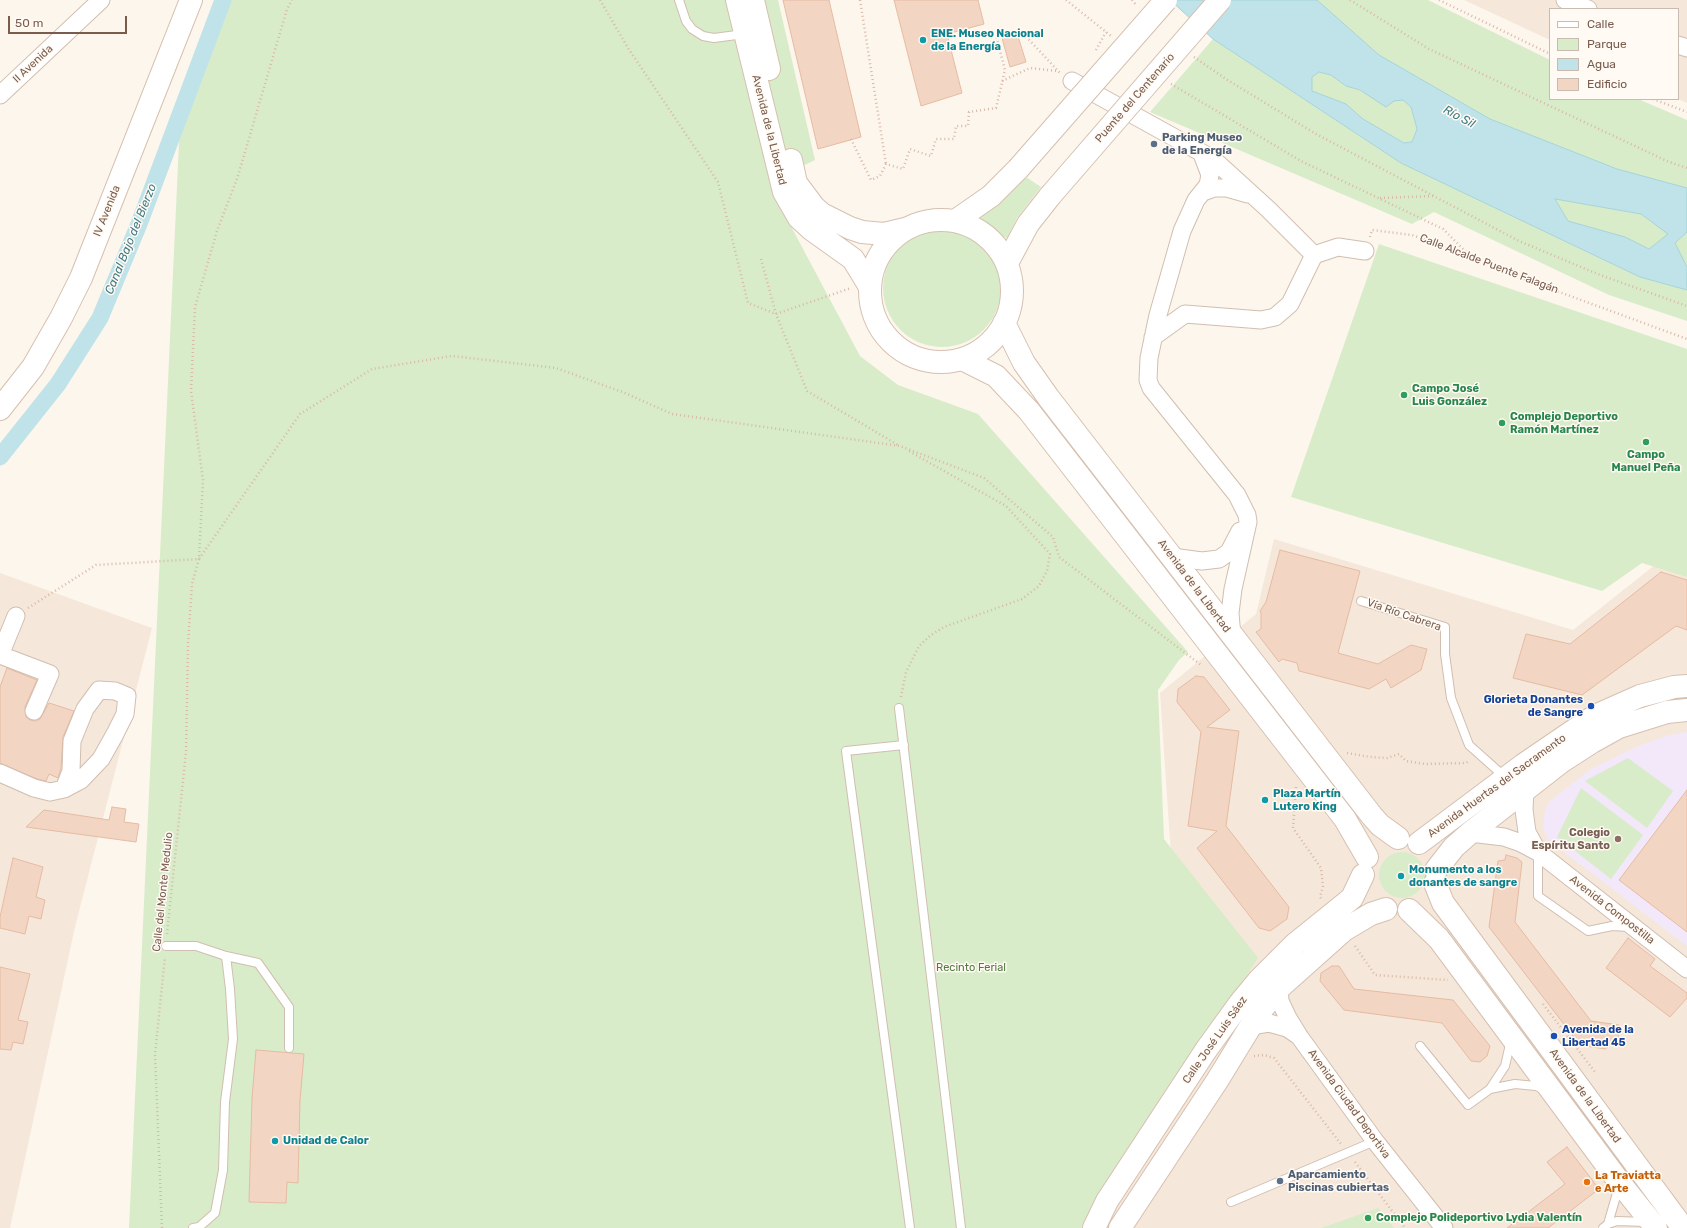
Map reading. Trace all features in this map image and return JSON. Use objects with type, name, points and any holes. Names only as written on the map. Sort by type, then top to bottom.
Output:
[{"type":"main road","name":"IV Avenida","points":[[0,409],[32,367],[61,318],[81,278],[191,0]]},
{"type":"main road","points":[[737,0],[752,32]]},
{"type":"main road","points":[[752,32],[753,0]]},
{"type":"main road","points":[[955,221],[991,196],[1018,169],[1166,0]]},
{"type":"main road","name":"Puente del Centenario","points":[[1007,263],[1028,224],[1050,196],[1220,0]]},
{"type":"main road","name":"Avenida de la Libertad","points":[[752,32],[796,183],[814,207],[822,214],[850,228],[884,234],[926,221],[955,221],[975,228],[984,234],[993,242],[1007,263]]},
{"type":"main road","name":"Avenida de la Libertad","points":[[752,32],[784,192],[799,218],[811,229],[854,260],[863,287]]},
{"type":"main road","points":[[906,228],[881,252],[872,274],[863,287],[870,299],[875,320],[889,340],[902,351],[915,358],[932,362],[947,362],[962,359],[976,353],[988,344],[1004,323],[1009,311],[1012,292],[1011,278],[1007,263]]},
{"type":"main road","name":"Avenida de la Libertad","points":[[1004,323],[1024,363],[1048,397],[1232,637],[1372,816],[1380,825],[1409,840]]},
{"type":"main road","name":"Avenida de la Libertad","points":[[962,359],[996,376],[1029,412],[1344,819],[1365,866]]},
{"type":"main road","name":"Avenida Huertas del Sacramento","points":[[1409,840],[1506,778],[1595,716],[1640,696],[1674,687],[1687,686]]},
{"type":"main road","name":"Avenida Huertas del Sacramento","points":[[1435,876],[1454,847],[1470,833],[1525,790],[1592,742],[1619,727],[1667,712],[1687,710]]},
{"type":"main road","points":[[1409,840],[1430,855],[1435,876],[1430,895],[1421,904],[1409,910],[1398,911],[1386,909],[1377,904],[1369,896],[1364,886],[1365,866],[1380,843],[1409,840]]},
{"type":"main road","name":"Calle José Luis Sáez","points":[[1120,1228],[1217,1081],[1258,1014],[1279,988],[1340,921],[1352,898],[1365,866]]},
{"type":"main road","name":"Avenida de la Libertad","points":[[1435,876],[1447,908],[1683,1228]]},
{"type":"main road","name":"Calle José Luis Sáez","points":[[1094,1228],[1107,1201],[1240,1003],[1259,980],[1295,944],[1340,921],[1386,909]]},
{"type":"main road","points":[[1409,910],[1439,939],[1620,1183],[1654,1225]]},
{"type":"street","name":"II Avenida","points":[[0,95],[101,0]]},
{"type":"street","points":[[1565,0],[1585,8]]},
{"type":"street","points":[[1072,82],[1213,159],[1268,209],[1314,255]]},
{"type":"street","points":[[1202,154],[1210,175],[1208,185],[1196,200],[1182,231],[1153,337],[1148,373],[1151,388],[1244,506],[1248,522],[1233,589],[1230,613],[1232,637]]},
{"type":"street","points":[[1203,192],[1214,188],[1227,188],[1250,194]]},
{"type":"street","points":[[1153,337],[1185,314],[1261,320],[1275,317],[1290,304],[1314,255],[1338,247],[1365,251]]},
{"type":"street","points":[[1164,294],[1169,305],[1181,316]]},
{"type":"street","points":[[1172,557],[1190,561],[1211,561],[1219,559],[1229,552],[1240,531],[1240,499]]},
{"type":"street","points":[[16,616],[0,655],[50,674],[34,711]]},
{"type":"street","points":[[0,773],[34,788],[50,792],[64,789],[80,780],[101,759],[125,714],[127,696],[115,691],[99,690],[85,709],[72,742],[71,771],[64,789]]},
{"type":"street","name":"Avenida Compostilla","points":[[1525,790],[1524,810],[1527,832],[1538,852]]},
{"type":"street","name":"Avenida Compostilla","points":[[1470,833],[1504,837],[1521,843],[1538,852],[1687,969]]},
{"type":"street","name":"Avenida Ciudad Deportiva","points":[[1279,988],[1283,1006],[1299,1036],[1375,1141],[1444,1228]]},
{"type":"street","name":"Avenida Ciudad Deportiva","points":[[1250,1026],[1269,1023],[1287,1028],[1299,1036]]},
{"type":"lane","points":[[679,0],[686,21],[692,29],[703,36],[714,38],[752,32]]},
{"type":"lane","name":"Vía Río Cabrera","points":[[1361,601],[1445,627],[1446,654],[1451,698],[1469,746],[1506,778]]},
{"type":"lane","points":[[899,708],[962,1228]]},
{"type":"lane","points":[[904,745],[846,752],[910,1228]]},
{"type":"lane","points":[[1538,852],[1538,896],[1588,932],[1612,926],[1634,927]]},
{"type":"lane","points":[[166,946],[196,946],[226,956],[258,963],[289,1007],[289,1048]]},
{"type":"lane","points":[[193,1228],[198,1227],[215,1214],[223,1170],[225,1102],[233,1040],[226,956]]},
{"type":"lane","points":[[1420,1046],[1468,1105],[1490,1089],[1505,1066],[1512,1038]]},
{"type":"lane","points":[[1490,1089],[1520,1084],[1536,1086],[1553,1093]]},
{"type":"lane","points":[[1231,1202],[1375,1141]]},
{"type":"lane","points":[[1605,1226],[1620,1183]]},
{"type":"lane","points":[[1605,1226],[1635,1220],[1654,1225]]},
{"type":"path","points":[[199,558],[203,480],[191,391],[195,307],[217,231],[238,176],[286,9],[292,0]]},
{"type":"path","points":[[600,0],[628,48],[718,182],[748,303],[776,314],[863,287]]},
{"type":"path","points":[[850,140],[870,180],[880,176],[886,164],[860,0]]},
{"type":"path","points":[[1066,0],[1112,37]]},
{"type":"path","points":[[1128,0],[1133,1],[1139,8]]},
{"type":"path","points":[[1350,0],[1429,49],[1668,162],[1687,168]]},
{"type":"path","points":[[1439,0],[1549,54]]},
{"type":"path","points":[[886,164],[903,169],[910,149],[931,156],[936,139],[954,139],[956,126],[968,126],[969,112],[996,108],[1004,70],[996,36],[1020,30],[1057,71],[1072,82]]},
{"type":"path","points":[[1095,52],[1106,32]]},
{"type":"path","points":[[1191,54],[1226,79],[1316,134],[1519,241],[1600,275],[1687,306]]},
{"type":"path","points":[[1002,81],[1030,68],[1057,71]]},
{"type":"path","points":[[1166,80],[1178,90],[1301,161],[1443,229],[1470,256]]},
{"type":"path","points":[[1656,100],[1687,112]]},
{"type":"path","points":[[1379,198],[1433,196]]},
{"type":"path","name":"Calle Alcalde Puente Falagán","points":[[1365,251],[1372,230],[1412,235],[1470,256],[1505,272],[1687,339]]},
{"type":"path","points":[[761,259],[776,314],[807,391],[1006,506],[1050,554],[1047,571],[1039,586],[1022,599],[944,627],[931,635],[919,646],[906,672],[899,708]]},
{"type":"path","points":[[199,558],[300,414],[372,369],[452,356],[556,368],[625,393],[672,414],[900,446],[984,478],[1053,537],[1059,557],[1203,667]]},
{"type":"path","points":[[16,616],[96,566],[199,558]]},
{"type":"path","name":"Calle del Monte Medulio","points":[[162,1228],[155,1054],[186,752],[188,645],[192,584],[199,558]]},
{"type":"path","points":[[1344,752],[1370,757],[1387,758],[1399,754],[1406,761],[1425,764],[1466,763],[1478,754]]},
{"type":"path","points":[[1296,787],[1293,828],[1321,868],[1323,886],[1320,897],[1340,921],[1375,975],[1446,982]]},
{"type":"path","points":[[1249,1061],[1253,1056],[1264,1055],[1274,1058],[1405,1228]]},
{"type":"shaded area","points":[[1464,0],[1687,0],[1687,103],[1679,99],[1679,8],[1549,8],[1549,40]]},
{"type":"shaded area","points":[[1274,539],[1573,630],[1656,564],[1687,574],[1687,1228],[1075,1228],[1171,855],[1160,693],[1256,614]]},
{"type":"shaded area","points":[[0,573],[152,628],[75,927],[10,1228],[0,1228]]},
{"type":"shaded area","name":"Colegio Espíritu Santo","points":[[1687,732],[1687,946],[1551,842],[1546,837],[1543,826],[1545,811],[1550,801],[1591,769],[1636,747],[1666,736]]},
{"type":"green space","name":"Recinto Ferial","points":[[229,0],[778,0],[815,160],[772,181],[785,215],[860,356],[898,385],[978,414],[1188,652],[1179,660],[1158,690],[1164,839],[1258,958],[1081,1228],[129,1228],[180,121]]},
{"type":"green space","points":[[1317,0],[1428,0],[1549,60],[1549,100],[1640,100],[1687,120],[1687,188],[1617,169],[1490,119],[1379,55]]},
{"type":"green space","points":[[1213,39],[1401,163],[1640,277],[1687,290],[1687,321],[1609,295],[1434,212],[1412,224],[1150,112]]},
{"type":"green space","points":[[1319,72],[1331,75],[1346,86],[1360,90],[1370,96],[1394,101],[1402,99],[1411,107],[1417,129],[1412,142],[1404,143],[1363,119],[1346,104],[1312,91],[1312,77]]},
{"type":"green space","points":[[1026,177],[1041,187],[1017,218],[1007,238],[1000,236],[980,220],[982,215],[1006,197]]},
{"type":"green space","points":[[1555,199],[1641,214],[1669,234],[1649,249],[1625,237],[1568,221]]},
{"type":"green space","points":[[942,229],[964,234],[975,239],[991,255],[996,266],[1001,288],[996,310],[991,321],[975,337],[964,342],[942,347],[920,342],[909,337],[893,321],[888,310],[883,288],[888,266],[893,255],[909,239],[920,234]]},
{"type":"green space","points":[[1687,232],[1687,267],[1675,243]]},
{"type":"green space","name":"Complejo Deportivo Ramón Martínez","points":[[1379,244],[1687,349],[1687,577],[1642,563],[1602,591],[1291,497]]},
{"type":"green space","points":[[1628,758],[1673,791],[1647,828],[1585,781]]},
{"type":"green space","points":[[1581,788],[1643,835],[1611,879],[1557,837]]},
{"type":"green space","points":[[1402,852],[1415,856],[1421,862],[1425,875],[1421,888],[1415,894],[1402,898],[1389,894],[1383,888],[1379,875],[1383,862],[1389,856]]},
{"type":"green space","name":"Complejo Polideportivo Lydia Valentín","points":[[1378,1208],[1394,1228],[1321,1228]]},
{"type":"water","name":"Río Sil","points":[[1170,0],[1317,0],[1379,55],[1490,119],[1617,169],[1687,188],[1687,232],[1675,243],[1687,267],[1687,290],[1640,277],[1401,163],[1213,39]],"holes":[[[1319,72],[1331,75],[1346,86],[1360,90],[1386,107],[1394,101],[1403,100],[1411,107],[1417,129],[1412,142],[1404,143],[1363,119],[1346,104],[1312,91],[1312,77]],[[1555,199],[1641,214],[1668,234],[1649,249],[1625,237],[1568,221]]]},
{"type":"building","points":[[783,0],[829,0],[861,137],[818,149]]},
{"type":"building","points":[[894,0],[978,0],[984,24],[947,34],[962,93],[921,106]]},
{"type":"building","points":[[1017,33],[1026,62],[1010,67],[1002,38]]},
{"type":"building","points":[[1280,550],[1360,571],[1338,653],[1378,664],[1411,645],[1427,649],[1421,670],[1391,688],[1386,679],[1369,689],[1299,671],[1297,663],[1282,659],[1279,662],[1256,632],[1261,629],[1260,611],[1266,602]]},
{"type":"building","points":[[1661,572],[1687,580],[1687,630],[1676,626],[1582,695],[1513,678],[1526,634],[1570,644]]},
{"type":"building","points":[[7,668],[37,680],[25,707],[26,717],[30,720],[35,721],[40,719],[49,703],[74,711],[63,737],[61,768],[58,778],[49,774],[46,781],[37,779],[0,763],[0,687]]},
{"type":"building","points":[[1196,676],[1204,677],[1230,710],[1207,727],[1239,731],[1226,826],[1289,907],[1287,919],[1270,931],[1259,928],[1197,848],[1217,831],[1188,826],[1201,732],[1177,702],[1178,689]]},
{"type":"building","points":[[1687,790],[1687,932],[1619,880]]},
{"type":"building","points":[[112,807],[126,809],[124,822],[139,824],[136,842],[26,827],[44,810],[109,820]]},
{"type":"building","points":[[1506,855],[1517,858],[1522,862],[1515,922],[1591,1021],[1619,1025],[1618,1040],[1605,1049],[1580,1045],[1489,927],[1498,861],[1505,860]]},
{"type":"building","points":[[13,858],[43,867],[36,897],[45,900],[41,919],[29,916],[25,934],[0,928],[0,917]]},
{"type":"building","points":[[1628,938],[1655,959],[1650,966],[1687,993],[1687,998],[1670,1017],[1606,968]]},
{"type":"building","points":[[1332,966],[1339,966],[1354,989],[1453,1000],[1490,1046],[1487,1056],[1480,1062],[1471,1061],[1442,1023],[1344,1010],[1320,981],[1321,973]]},
{"type":"building","points":[[0,967],[30,974],[18,1020],[28,1022],[23,1044],[13,1042],[11,1050],[0,1049]]},
{"type":"building","name":"Unidad de Calor","points":[[256,1050],[304,1054],[300,1100],[298,1183],[287,1182],[286,1203],[249,1202],[252,1098]]},
{"type":"building","points":[[1567,1147],[1599,1189],[1548,1228],[1507,1228],[1565,1184],[1547,1162]]},
{"type":"waterway","name":"Canal Bajo del Bierzo","points":[[0,457],[58,384],[100,318],[139,224],[223,0]]},
{"type":"place","name":"ENE. Museo Nacional de la Energía","points":[[923,40]]},
{"type":"place","name":"Parking Museo de la Energía","points":[[1154,144]]},
{"type":"place","name":"Campo José Luis González","points":[[1404,395]]},
{"type":"place","name":"Complejo Deportivo Ramón Martínez","points":[[1502,423]]},
{"type":"place","name":"Campo Manuel Peña","points":[[1646,442]]},
{"type":"place","name":"Glorieta Donantes de Sangre","points":[[1591,706]]},
{"type":"place","name":"Plaza Martín Lutero King","points":[[1265,800]]},
{"type":"place","name":"Colegio Espíritu Santo","points":[[1618,839]]},
{"type":"place","name":"Monumento a los donantes de sangre","points":[[1401,876]]},
{"type":"place","name":"Avenida de la Libertad 45","points":[[1554,1036]]},
{"type":"place","name":"Unidad de Calor","points":[[275,1141]]},
{"type":"place","name":"Aparcamiento Piscinas cubiertas","points":[[1280,1181]]},
{"type":"place","name":"La Traviatta e Arte","points":[[1587,1182]]},
{"type":"place","name":"Complejo Polideportivo Lydia Valentín","points":[[1368,1218]]}]
